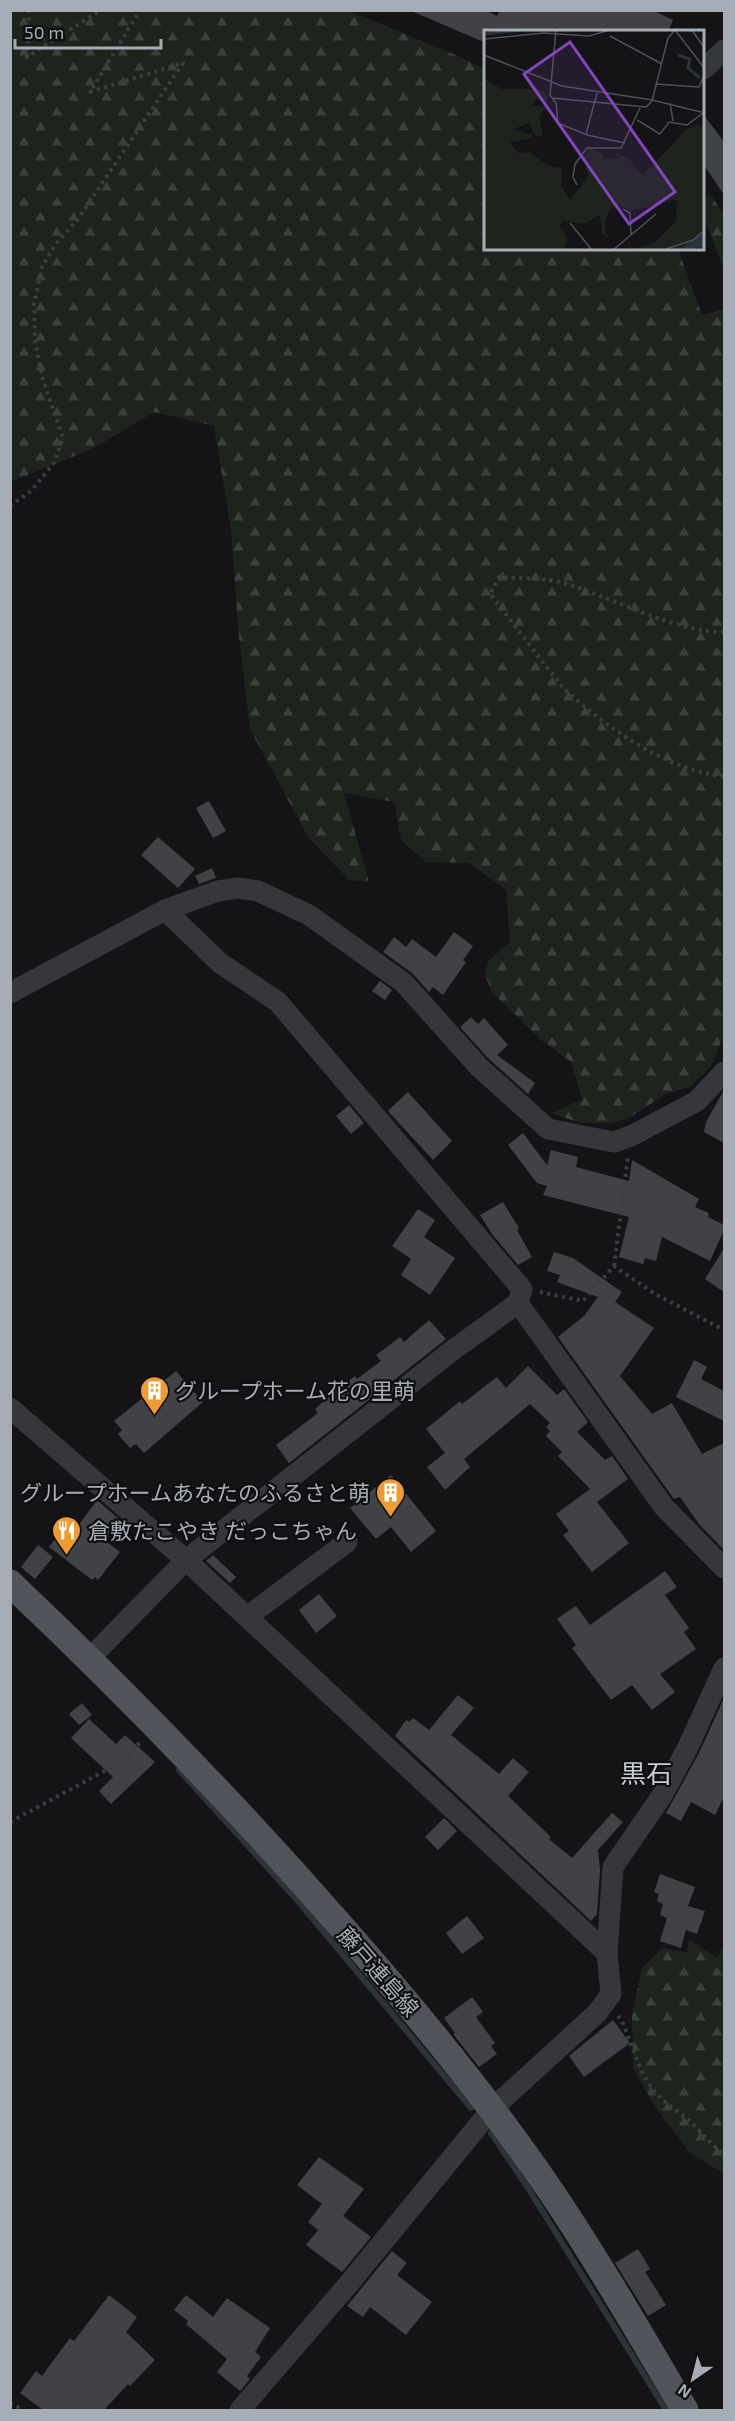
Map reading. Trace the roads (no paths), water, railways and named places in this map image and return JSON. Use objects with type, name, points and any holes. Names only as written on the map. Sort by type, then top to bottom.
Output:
[{"type":"main road","name":"藤戸連島線","points":[[10,1583],[156,1724],[219,1790],[412,2008],[492,2109],[550,2190],[685,2410]]},
{"type":"street","points":[[705,68],[724,50]]},
{"type":"street","points":[[10,993],[165,910],[218,891],[238,888],[258,891],[309,915],[404,983],[479,1067],[548,1129],[614,1142],[631,1136],[697,1101],[724,1072]]},
{"type":"street","points":[[165,910],[220,963],[278,1002],[520,1296],[664,1507],[724,1568]]},
{"type":"street","points":[[90,1659],[186,1560],[520,1296]]},
{"type":"street","points":[[10,1408],[186,1560],[607,1953]]},
{"type":"street","points":[[247,1617],[347,1542]]},
{"type":"street","points":[[240,2410],[346,2287],[492,2109],[597,2013],[611,1994],[607,1953],[613,1867],[663,1794],[688,1747],[724,1668]]},
{"type":"waterway","points":[[179,1770],[297,1900],[471,2108]]},
{"type":"waterway","points":[[491,2133],[528,2188],[666,2410]]},
{"type":"place","name":"グループホーム花の里萌","points":[[154,1416]]},
{"type":"place","name":"グループホームあなたのふるさと萌","points":[[391,1518]]},
{"type":"place","name":"倉敷たこやき だっこちゃん","points":[[67,1556]]},
{"type":"district","name":"黒石","points":[[646,1772]]}]
